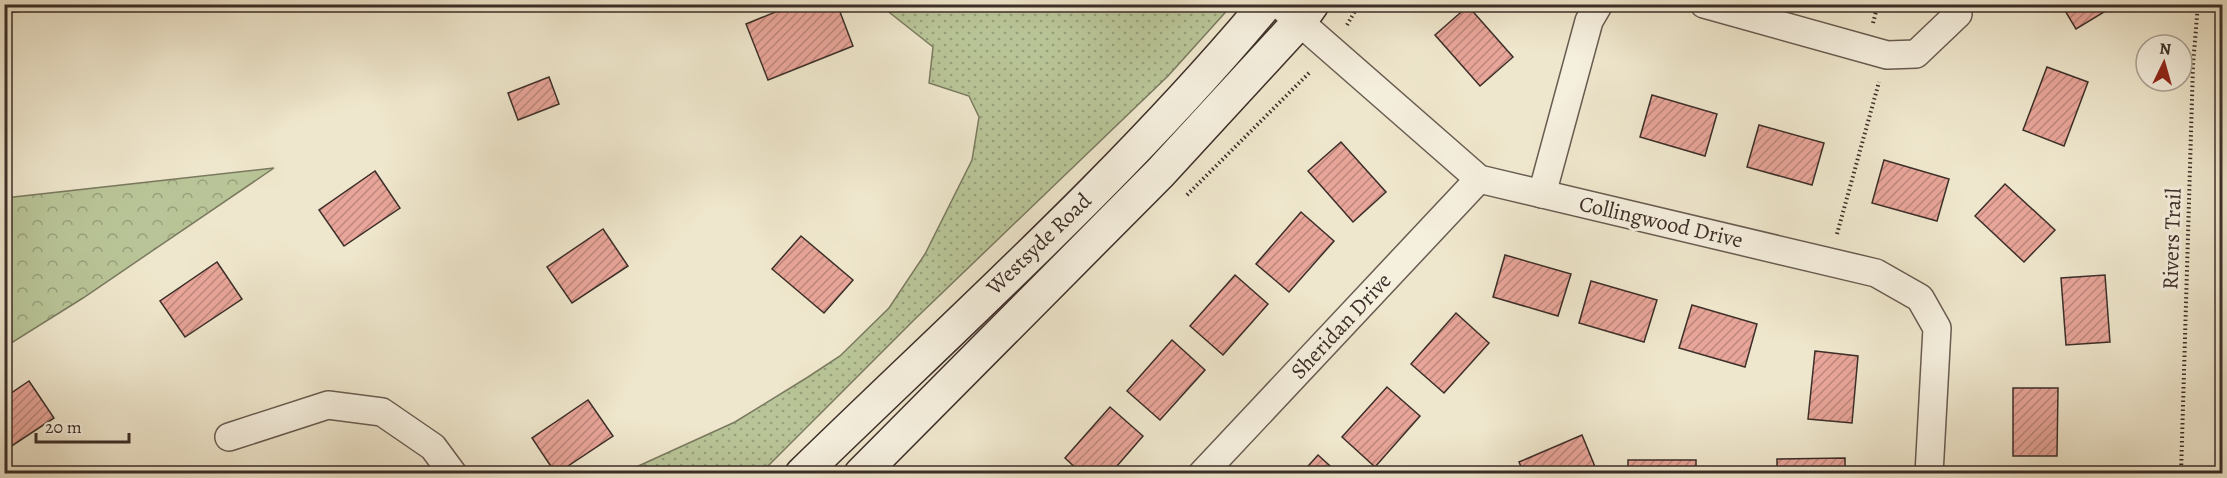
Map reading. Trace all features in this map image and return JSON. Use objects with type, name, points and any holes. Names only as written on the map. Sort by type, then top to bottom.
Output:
[{"type":"main road","name":"Westsyde Road","points":[[802,474],[1141,145],[1206,76],[1266,4]]},
{"type":"main road","name":"Westsyde Road","points":[[861,474],[1160,173],[1297,10]]},
{"type":"street","points":[[1542,194],[1589,21],[1599,4]]},
{"type":"street","points":[[1704,4],[1887,56],[1916,54],[1958,14]]},
{"type":"street","name":"Collingwood Drive","points":[[1297,10],[1479,179],[1876,273],[1920,298],[1937,328],[1929,474]]},
{"type":"street","name":"Sheridan Drive","points":[[1202,474],[1479,179]]},
{"type":"street","points":[[229,437],[328,405],[382,412],[433,447],[453,474]]},
{"type":"path","name":"Rivers Trail","points":[[2181,474],[2193,65],[2198,4]]},
{"type":"path","points":[[1830,262],[1887,56]]},
{"type":"green space","points":[[880,5],[1232,5],[1168,76],[915,319],[761,473],[623,473],[735,422],[840,356],[889,308],[925,254],[972,160],[979,117],[969,96],[929,83],[933,47]]},
{"type":"green space","points":[[274,168],[83,298],[5,347],[5,198]]},
{"type":"building","points":[[4,4],[64,4],[64,7],[4,13]]},
{"type":"building","points":[[74,4],[112,4],[76,11]]},
{"type":"building","points":[[795,4],[837,4],[853,46],[768,80],[746,24]]},
{"type":"building","points":[[2061,4],[2113,4],[2114,6],[2076,29]]},
{"type":"building","points":[[1468,6],[1513,57],[1480,86],[1435,35]]},
{"type":"building","points":[[2047,67],[2088,82],[2064,146],[2023,130]]},
{"type":"building","points":[[549,77],[559,104],[518,120],[508,93]]},
{"type":"building","points":[[1652,95],[1717,114],[1705,156],[1640,137]]},
{"type":"building","points":[[1759,125],[1824,143],[1812,185],[1747,167]]},
{"type":"building","points":[[1341,142],[1386,192],[1353,222],[1308,171]]},
{"type":"building","points":[[1884,160],[1949,179],[1937,221],[1872,203]]},
{"type":"building","points":[[375,171],[400,208],[344,246],[319,210]]},
{"type":"building","points":[[2005,184],[2055,230],[2024,262],[1975,216]]},
{"type":"building","points":[[1301,212],[1334,241],[1289,292],[1256,264]]},
{"type":"building","points":[[603,229],[628,266],[572,303],[547,267]]},
{"type":"building","points":[[801,236],[853,280],[824,313],[772,269]]},
{"type":"building","points":[[1505,255],[1571,274],[1558,316],[1493,297]]},
{"type":"building","points":[[217,262],[242,299],[185,337],[160,301]]},
{"type":"building","points":[[1235,275],[1268,304],[1223,355],[1190,326]]},
{"type":"building","points":[[2105,275],[2110,342],[2066,345],[2061,278]]},
{"type":"building","points":[[1591,281],[1657,300],[1644,342],[1579,323]]},
{"type":"building","points":[[1692,305],[1757,324],[1745,367],[1679,348]]},
{"type":"building","points":[[1456,313],[1489,343],[1444,393],[1411,364]]},
{"type":"building","points":[[1172,340],[1205,370],[1160,420],[1127,391]]},
{"type":"building","points":[[1815,351],[1858,356],[1852,423],[1808,419]]},
{"type":"building","points":[[29,381],[54,418],[4,451],[4,398]]},
{"type":"building","points":[[1387,387],[1420,416],[1375,467],[1342,437]]},
{"type":"building","points":[[2013,388],[2058,388],[2057,456],[2013,456]]},
{"type":"building","points":[[588,400],[613,436],[556,474],[532,438]]},
{"type":"building","points":[[1110,407],[1143,436],[1110,474],[1082,474],[1065,458]]},
{"type":"building","points":[[1582,435],[1598,474],[1524,474],[1519,462]]},
{"type":"building","points":[[1318,455],[1339,474],[1301,474]]},
{"type":"building","points":[[1845,458],[1845,474],[1777,474],[1777,459]]},
{"type":"building","points":[[1628,460],[1696,460],[1696,474],[1628,474]]}]
